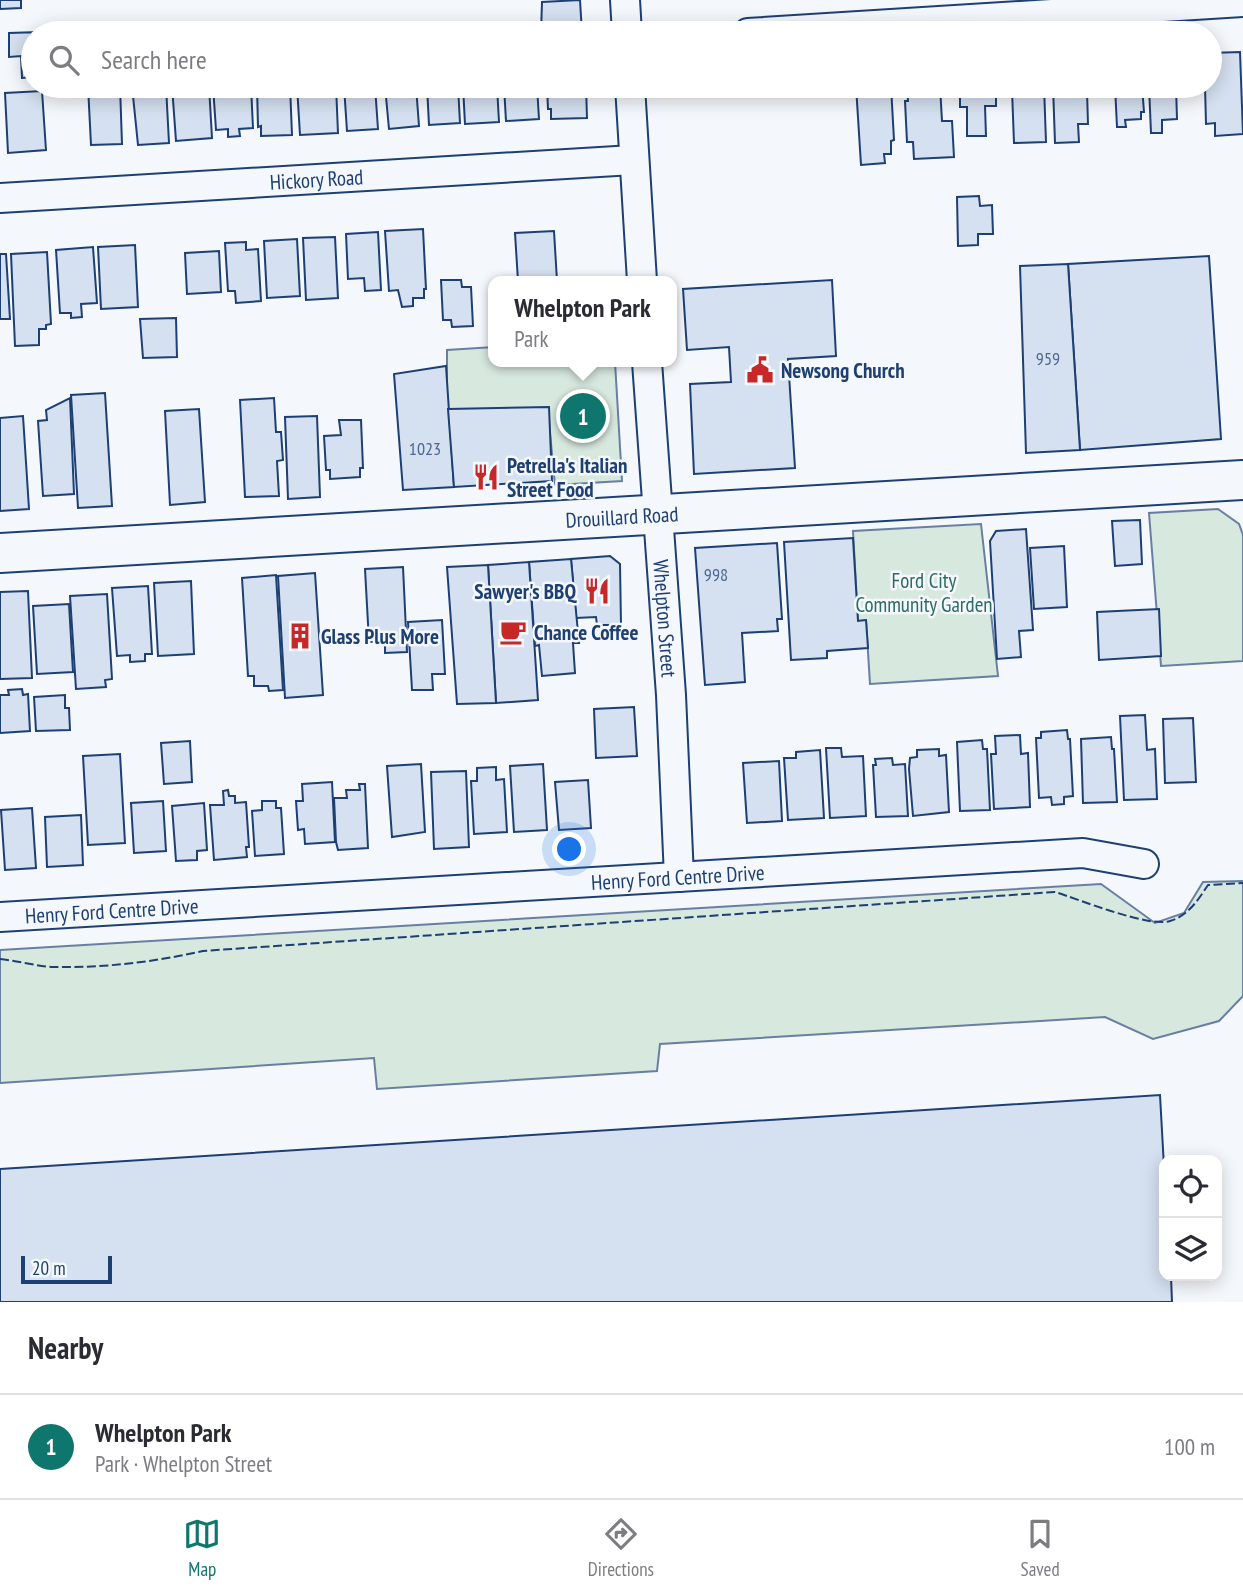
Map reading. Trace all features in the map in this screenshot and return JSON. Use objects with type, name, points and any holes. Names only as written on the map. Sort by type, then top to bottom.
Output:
[{"type":"street","points":[[625,0],[626,21]]},
{"type":"street","points":[[940,21],[1243,2]]},
{"type":"street","points":[[630,98],[642,276]]},
{"type":"street","name":"Hickory Road","points":[[0,198],[633,160]]},
{"type":"street","name":"Whelpton Street","points":[[647,367],[671,695],[679,877]]},
{"type":"street","name":"Drouillard Road","points":[[0,554],[1243,480]]},
{"type":"street","name":"Henry Ford Centre Drive","points":[[0,917],[1083,853],[1144,864]]},
{"type":"green space","points":[[488,347],[488,367],[615,367],[622,481],[555,485],[548,412],[447,419],[447,350]]},
{"type":"green space","points":[[1218,509],[1239,524],[1243,535],[1243,661],[1161,666],[1149,513]]},
{"type":"green space","name":"Ford City Community Garden","points":[[981,524],[998,676],[870,684],[866,620],[858,621],[853,531]]},
{"type":"green space","points":[[1243,881],[1243,996],[1219,1021],[1153,1039],[1105,1017],[660,1044],[657,1071],[377,1089],[374,1058],[0,1083],[0,950],[1101,884],[1155,923],[1184,913],[1203,882]]},
{"type":"building","points":[[0,0],[21,0],[21,8],[0,9]]},
{"type":"building","points":[[580,0],[581,21],[541,21],[542,2]]},
{"type":"building","points":[[9,33],[21,33],[21,56],[9,57]]},
{"type":"building","points":[[1240,52],[1243,134],[1215,136],[1215,123],[1206,124],[1205,98],[1222,98],[1222,53]]},
{"type":"building","points":[[21,92],[21,98],[42,98],[46,150],[8,153],[5,93]]},
{"type":"building","points":[[89,98],[120,98],[122,144],[91,145]]},
{"type":"building","points":[[133,98],[167,98],[169,143],[138,145]]},
{"type":"building","points":[[173,98],[210,98],[212,138],[176,141]]},
{"type":"building","points":[[214,98],[252,98],[253,128],[239,129],[240,136],[228,137],[228,129],[216,130]]},
{"type":"building","points":[[257,98],[290,98],[292,135],[261,136],[261,126],[258,127]]},
{"type":"building","points":[[298,98],[337,98],[338,133],[300,135]]},
{"type":"building","points":[[345,98],[376,98],[378,129],[347,131]]},
{"type":"building","points":[[386,98],[417,98],[419,126],[389,129]]},
{"type":"building","points":[[428,98],[459,98],[460,123],[429,125]]},
{"type":"building","points":[[464,98],[498,98],[499,122],[465,124]]},
{"type":"building","points":[[505,98],[538,98],[539,119],[506,121]]},
{"type":"building","points":[[548,98],[586,98],[587,118],[551,119],[551,109],[548,109]]},
{"type":"building","points":[[857,98],[892,98],[894,140],[891,141],[891,154],[884,154],[885,163],[861,165]]},
{"type":"building","points":[[908,98],[941,98],[942,121],[952,121],[954,157],[914,159],[913,142],[907,142],[905,101],[908,101]]},
{"type":"building","points":[[960,98],[996,98],[996,106],[985,106],[986,136],[967,136],[967,107],[960,107]]},
{"type":"building","points":[[1012,98],[1044,98],[1046,142],[1014,143]]},
{"type":"building","points":[[1053,98],[1087,98],[1088,124],[1078,124],[1079,142],[1055,143]]},
{"type":"building","points":[[1116,98],[1143,98],[1144,112],[1141,112],[1141,119],[1125,120],[1126,127],[1117,127]]},
{"type":"building","points":[[1150,98],[1176,98],[1177,119],[1162,120],[1162,133],[1151,133]]},
{"type":"building","points":[[979,196],[980,206],[992,205],[993,234],[978,234],[978,245],[958,246],[957,197]]},
{"type":"building","points":[[423,229],[426,289],[424,298],[413,298],[413,306],[402,307],[398,290],[389,291],[385,231]]},
{"type":"building","points":[[554,231],[557,276],[518,276],[515,233]]},
{"type":"building","points":[[378,232],[381,290],[365,291],[364,278],[348,279],[346,234]]},
{"type":"building","points":[[335,237],[338,298],[306,300],[303,238]]},
{"type":"building","points":[[297,239],[300,296],[267,298],[264,241]]},
{"type":"building","points":[[246,242],[246,250],[258,249],[261,301],[236,303],[235,291],[228,291],[225,243]]},
{"type":"building","points":[[135,245],[138,307],[101,309],[98,247]]},
{"type":"building","points":[[93,247],[97,303],[81,304],[82,317],[71,318],[71,313],[60,313],[56,250]]},
{"type":"building","points":[[219,251],[221,292],[187,294],[185,253]]},
{"type":"building","points":[[47,252],[51,324],[46,325],[46,329],[39,329],[39,345],[15,346],[11,254]]},
{"type":"building","points":[[0,254],[6,254],[10,319],[0,319]]},
{"type":"building","points":[[1209,256],[1221,439],[1080,450],[1068,264]]},
{"type":"building","points":[[1068,264],[1080,450],[1026,453],[1020,266]]},
{"type":"building","points":[[441,280],[461,280],[462,287],[471,287],[473,326],[452,327],[451,320],[443,320]]},
{"type":"building","name":"Newsong Church","points":[[832,280],[836,356],[788,359],[795,468],[694,474],[690,384],[731,382],[729,347],[687,350],[683,289]]},
{"type":"building","points":[[176,318],[177,357],[143,358],[140,319]]},
{"type":"building","points":[[446,366],[454,487],[403,490],[394,374]]},
{"type":"building","points":[[105,393],[112,506],[78,508],[71,395]]},
{"type":"building","points":[[70,398],[74,494],[43,496],[38,421],[47,420],[46,410]]},
{"type":"building","points":[[274,398],[276,432],[281,432],[283,460],[277,461],[279,496],[245,497],[240,400]]},
{"type":"building","points":[[549,407],[552,481],[454,487],[448,409]]},
{"type":"building","points":[[199,409],[205,502],[170,505],[165,411]]},
{"type":"building","points":[[23,416],[29,509],[0,511],[0,418]]},
{"type":"building","points":[[317,416],[320,497],[288,499],[285,417]]},
{"type":"building","points":[[339,420],[361,420],[363,468],[360,468],[360,477],[330,479],[330,470],[326,470],[324,436],[341,435]]},
{"type":"building","points":[[1140,520],[1142,564],[1115,566],[1112,521]]},
{"type":"building","points":[[1026,529],[1033,630],[1019,631],[1021,657],[997,659],[990,541],[996,531]]},
{"type":"building","points":[[853,538],[858,621],[866,620],[868,648],[827,651],[827,658],[791,660],[784,542]]},
{"type":"building","points":[[777,543],[782,619],[777,619],[778,631],[742,633],[745,682],[705,685],[695,548]]},
{"type":"building","points":[[1064,546],[1067,607],[1034,609],[1030,548]]},
{"type":"building","name":"Sawyer's BBQ","points":[[610,556],[620,564],[621,625],[597,625],[596,617],[576,618],[571,559]]},
{"type":"building","points":[[571,559],[579,643],[573,643],[575,673],[542,676],[539,645],[535,646],[529,562]]},
{"type":"building","name":"Chance Coffee","points":[[529,562],[538,700],[496,703],[488,565]]},
{"type":"building","points":[[488,565],[496,703],[457,704],[447,567]]},
{"type":"building","points":[[403,567],[407,652],[385,653],[385,641],[369,642],[365,569]]},
{"type":"building","name":"Glass Plus More","points":[[315,573],[323,695],[285,698],[278,576]]},
{"type":"building","points":[[276,575],[283,690],[269,691],[268,686],[254,686],[254,676],[248,676],[242,578]]},
{"type":"building","points":[[191,581],[194,654],[158,656],[154,583]]},
{"type":"building","points":[[148,586],[152,654],[145,654],[145,661],[130,662],[130,655],[117,656],[112,588]]},
{"type":"building","points":[[28,591],[32,678],[0,679],[0,592]]},
{"type":"building","points":[[107,594],[112,679],[105,680],[106,687],[76,689],[70,596]]},
{"type":"building","points":[[69,604],[73,672],[37,674],[33,606]]},
{"type":"building","points":[[1159,609],[1161,656],[1099,660],[1097,612]]},
{"type":"building","points":[[442,620],[445,674],[432,674],[433,690],[412,690],[408,622]]},
{"type":"building","points":[[22,689],[23,695],[28,694],[30,731],[0,733],[0,695],[9,695],[8,690]]},
{"type":"building","points":[[65,695],[65,708],[69,708],[70,730],[36,731],[34,697]]},
{"type":"building","points":[[634,707],[637,756],[596,758],[594,709]]},
{"type":"building","points":[[1145,715],[1147,750],[1155,749],[1157,799],[1124,800],[1120,716]]},
{"type":"building","points":[[1193,718],[1196,782],[1165,783],[1163,719]]},
{"type":"building","points":[[1067,730],[1070,739],[1073,796],[1064,797],[1064,804],[1052,805],[1051,797],[1039,798],[1036,738],[1041,738],[1041,732]]},
{"type":"building","points":[[1020,735],[1021,754],[1028,753],[1030,807],[994,809],[991,754],[996,754],[995,736]]},
{"type":"building","points":[[1111,737],[1117,802],[1083,803],[1081,739]]},
{"type":"building","points":[[982,740],[983,749],[987,749],[990,810],[960,811],[957,742]]},
{"type":"building","points":[[190,741],[192,782],[164,784],[161,743]]},
{"type":"building","points":[[826,748],[841,748],[842,757],[863,756],[866,816],[830,818]]},
{"type":"building","points":[[939,749],[939,756],[946,755],[949,812],[913,816],[910,758],[917,757],[917,750]]},
{"type":"building","points":[[820,750],[824,818],[788,820],[784,758],[796,758],[796,752]]},
{"type":"building","points":[[120,754],[125,843],[88,845],[83,756]]},
{"type":"building","points":[[892,758],[893,765],[905,764],[908,816],[876,817],[873,765],[876,765],[875,759]]},
{"type":"building","points":[[779,761],[782,821],[747,823],[743,763]]},
{"type":"building","points":[[421,764],[425,832],[392,837],[387,766]]},
{"type":"building","points":[[543,764],[547,830],[514,832],[510,766]]},
{"type":"building","points":[[496,767],[496,780],[504,779],[507,832],[474,834],[471,781],[477,781],[477,768]]},
{"type":"building","points":[[466,771],[469,847],[434,849],[431,772]]},
{"type":"building","points":[[588,780],[591,828],[559,830],[555,782]]},
{"type":"building","points":[[332,782],[335,842],[305,844],[304,829],[298,830],[296,801],[303,801],[302,784]]},
{"type":"building","points":[[359,784],[365,784],[368,848],[338,850],[334,798],[347,798],[346,790],[360,790]]},
{"type":"building","points":[[228,790],[229,796],[235,796],[235,803],[246,802],[249,847],[246,847],[247,857],[214,860],[210,805],[224,805],[223,791]]},
{"type":"building","points":[[163,801],[166,851],[134,853],[131,803]]},
{"type":"building","points":[[262,801],[276,801],[276,808],[281,808],[284,854],[255,856],[252,811],[262,810]]},
{"type":"building","points":[[204,803],[207,850],[197,851],[197,860],[176,861],[172,806]]},
{"type":"building","points":[[32,808],[36,868],[5,870],[1,810]]},
{"type":"building","points":[[81,815],[83,865],[47,867],[45,817]]},
{"type":"building","points":[[1160,1095],[1163,1155],[1159,1155],[1159,1281],[1171,1281],[1172,1302],[0,1302],[0,1169]]},
{"type":"fence","points":[[0,959],[53,967],[110,965],[203,951],[1055,892],[1130,917],[1160,922],[1182,915],[1192,907],[1208,885],[1243,883]]},
{"type":"place","name":"Newsong Church","points":[[760,370]]},
{"type":"place","name":"Whelpton Park","points":[[583,416]]},
{"type":"place","name":"Petrella's Italian Street Food","points":[[486,477]]},
{"type":"place","name":"Sawyer's BBQ","points":[[597,591]]},
{"type":"place","name":"Chance Coffee","points":[[513,632]]},
{"type":"place","name":"Glass Plus More","points":[[300,636]]}]
